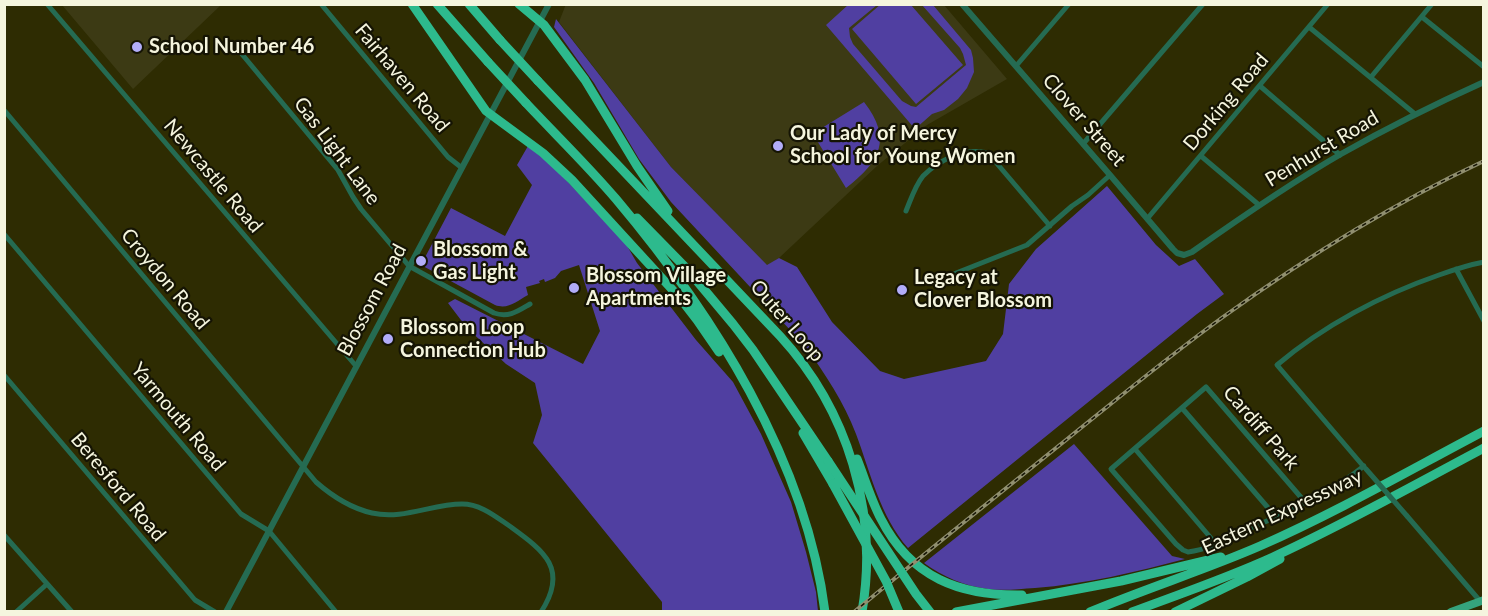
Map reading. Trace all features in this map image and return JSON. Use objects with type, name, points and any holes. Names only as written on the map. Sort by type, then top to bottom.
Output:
[{"type":"highway","points":[[412,4],[484,109],[558,165],[579,186],[698,320],[758,409]]},
{"type":"highway","points":[[437,4],[526,103],[705,289],[769,374],[930,612]]},
{"type":"highway","name":"Outer Loop","points":[[469,4],[538,81],[787,344],[813,378],[839,426],[857,478],[867,542],[867,564],[861,612]]},
{"type":"highway","points":[[519,4],[549,31],[585,80],[648,183],[697,249]]},
{"type":"highway","points":[[587,167],[624,208],[684,286],[758,409],[781,458],[801,510],[816,563],[825,612]]},
{"type":"highway","points":[[769,374],[886,581],[899,612]]},
{"type":"highway","points":[[830,406],[842,425],[883,523],[897,544],[920,567],[945,582],[980,593],[1016,595],[1061,592]]},
{"type":"highway","name":"Eastern Expressway","points":[[1090,612],[1212,566],[1292,531],[1484,429]]},
{"type":"highway","name":"Eastern Expressway","points":[[1132,612],[1244,569],[1334,527],[1484,448]]},
{"type":"highway","points":[[1431,476],[1484,456]]},
{"type":"highway","points":[[1175,612],[1257,572],[1334,527]]},
{"type":"highway","points":[[956,612],[1141,578],[1230,554],[1292,531]]},
{"type":"main road","points":[[1451,612],[1482,601]]},
{"type":"street","name":"Newcastle Road","points":[[47,4],[356,366]]},
{"type":"street","name":"Fairhaven Road","points":[[321,4],[448,157],[462,168]]},
{"type":"street","name":"Blossom Road","points":[[226,612],[549,4]]},
{"type":"street","name":"Clover Street","points":[[962,4],[1173,249],[1184,255]]},
{"type":"street","points":[[1016,66],[1069,4]]},
{"type":"street","points":[[1083,144],[1203,4]]},
{"type":"street","name":"Dorking Road","points":[[1147,219],[1328,4]]},
{"type":"street","points":[[1371,76],[1432,4]]},
{"type":"street","points":[[1422,17],[1484,67]]},
{"type":"street","points":[[1309,27],[1415,114]]},
{"type":"street","name":"Gas Light Lane","points":[[241,53],[338,170],[353,197],[409,266]]},
{"type":"street","name":"Penhurst Road","points":[[1184,255],[1340,155],[1415,114],[1484,81]]},
{"type":"street","points":[[1260,86],[1340,155]]},
{"type":"street","name":"Croydon Road","points":[[4,110],[316,482],[345,503],[371,513],[400,514],[463,504],[477,507],[496,517],[539,549],[549,562],[553,576],[552,591],[541,612]]},
{"type":"street","points":[[906,211],[923,177],[942,162],[962,153],[979,151],[988,153],[1050,226]]},
{"type":"street","points":[[1201,156],[1259,205]]},
{"type":"street","points":[[946,277],[1027,244],[1110,175]]},
{"type":"street","name":"Yarmouth Road","points":[[4,234],[241,514],[269,531],[336,612]]},
{"type":"street","points":[[1482,601],[1276,365],[1364,307],[1408,286],[1484,262]]},
{"type":"street","points":[[409,266],[494,314],[511,315],[530,304]]},
{"type":"street","points":[[1456,269],[1484,321]]},
{"type":"street","name":"Beresford Road","points":[[4,375],[195,600],[215,612]]},
{"type":"street","name":"Cardiff Park","points":[[1216,544],[1188,552],[1180,548],[1111,469],[1206,387],[1305,502]]},
{"type":"street","points":[[1182,408],[1276,517]]},
{"type":"street","points":[[1135,449],[1216,544],[1276,517],[1365,468]]},
{"type":"street","points":[[4,535],[72,612]]},
{"type":"street","points":[[16,612],[47,584]]},
{"type":"shaded area","name":"Our Lady of Mercy School for Young Women","points":[[566,4],[944,5],[1007,79],[927,125],[877,166],[779,258],[767,266],[671,167],[559,22]]},
{"type":"shaded area","points":[[881,4],[911,5],[963,65],[916,104],[852,29]]},
{"type":"shaded area","name":"School Number 46","points":[[62,5],[221,5],[133,89]]},
{"type":"shaded area","points":[[848,5],[877,5],[849,28],[850,37],[853,44],[902,101],[916,107],[966,65],[960,48],[922,5],[933,5],[971,50],[974,72],[967,88],[958,99],[944,110],[932,114],[915,129],[826,25]]},
{"type":"shaded area","points":[[556,19],[671,167],[767,265],[779,258],[797,267],[832,322],[880,371],[904,379],[986,361],[1003,334],[1009,284],[1036,249],[1107,186],[1156,245],[1179,266],[1195,259],[1224,294],[908,548],[898,536],[883,508],[851,422],[820,367],[805,346],[671,202],[639,159],[594,83],[554,27]]},
{"type":"shaded area","points":[[864,102],[878,127],[879,149],[867,169],[846,188],[816,139],[817,131]]},
{"type":"shaded area","points":[[528,146],[552,165],[626,244],[637,263],[696,340],[733,382],[761,434],[791,502],[816,592],[818,611],[662,611],[662,602],[533,443],[542,415],[535,383],[506,364],[467,328],[448,303],[455,299],[583,364],[600,331],[579,265],[561,271],[555,278],[545,282],[544,279],[539,281],[540,283],[526,287],[528,295],[512,304],[500,306],[421,265],[451,208],[505,236],[532,185],[517,165]]},
{"type":"shaded area","points":[[1074,444],[1172,556],[1185,559],[1092,580],[1006,590],[979,588],[963,583],[939,573],[924,563]]},
{"type":"railway","points":[[854,612],[1124,393],[1223,317],[1350,233],[1416,195],[1484,161]]},
{"type":"place","name":"School Number 46","points":[[137,47]]},
{"type":"place","name":"Our Lady of Mercy School for Young Women","points":[[778,146]]},
{"type":"place","name":"Blossom & Gas Light","points":[[421,261]]},
{"type":"place","name":"Blossom Village Apartments","points":[[574,288]]},
{"type":"place","name":"Legacy at Clover Blossom","points":[[902,290]]},
{"type":"place","name":"Blossom Loop Connection Hub","points":[[388,339]]}]
